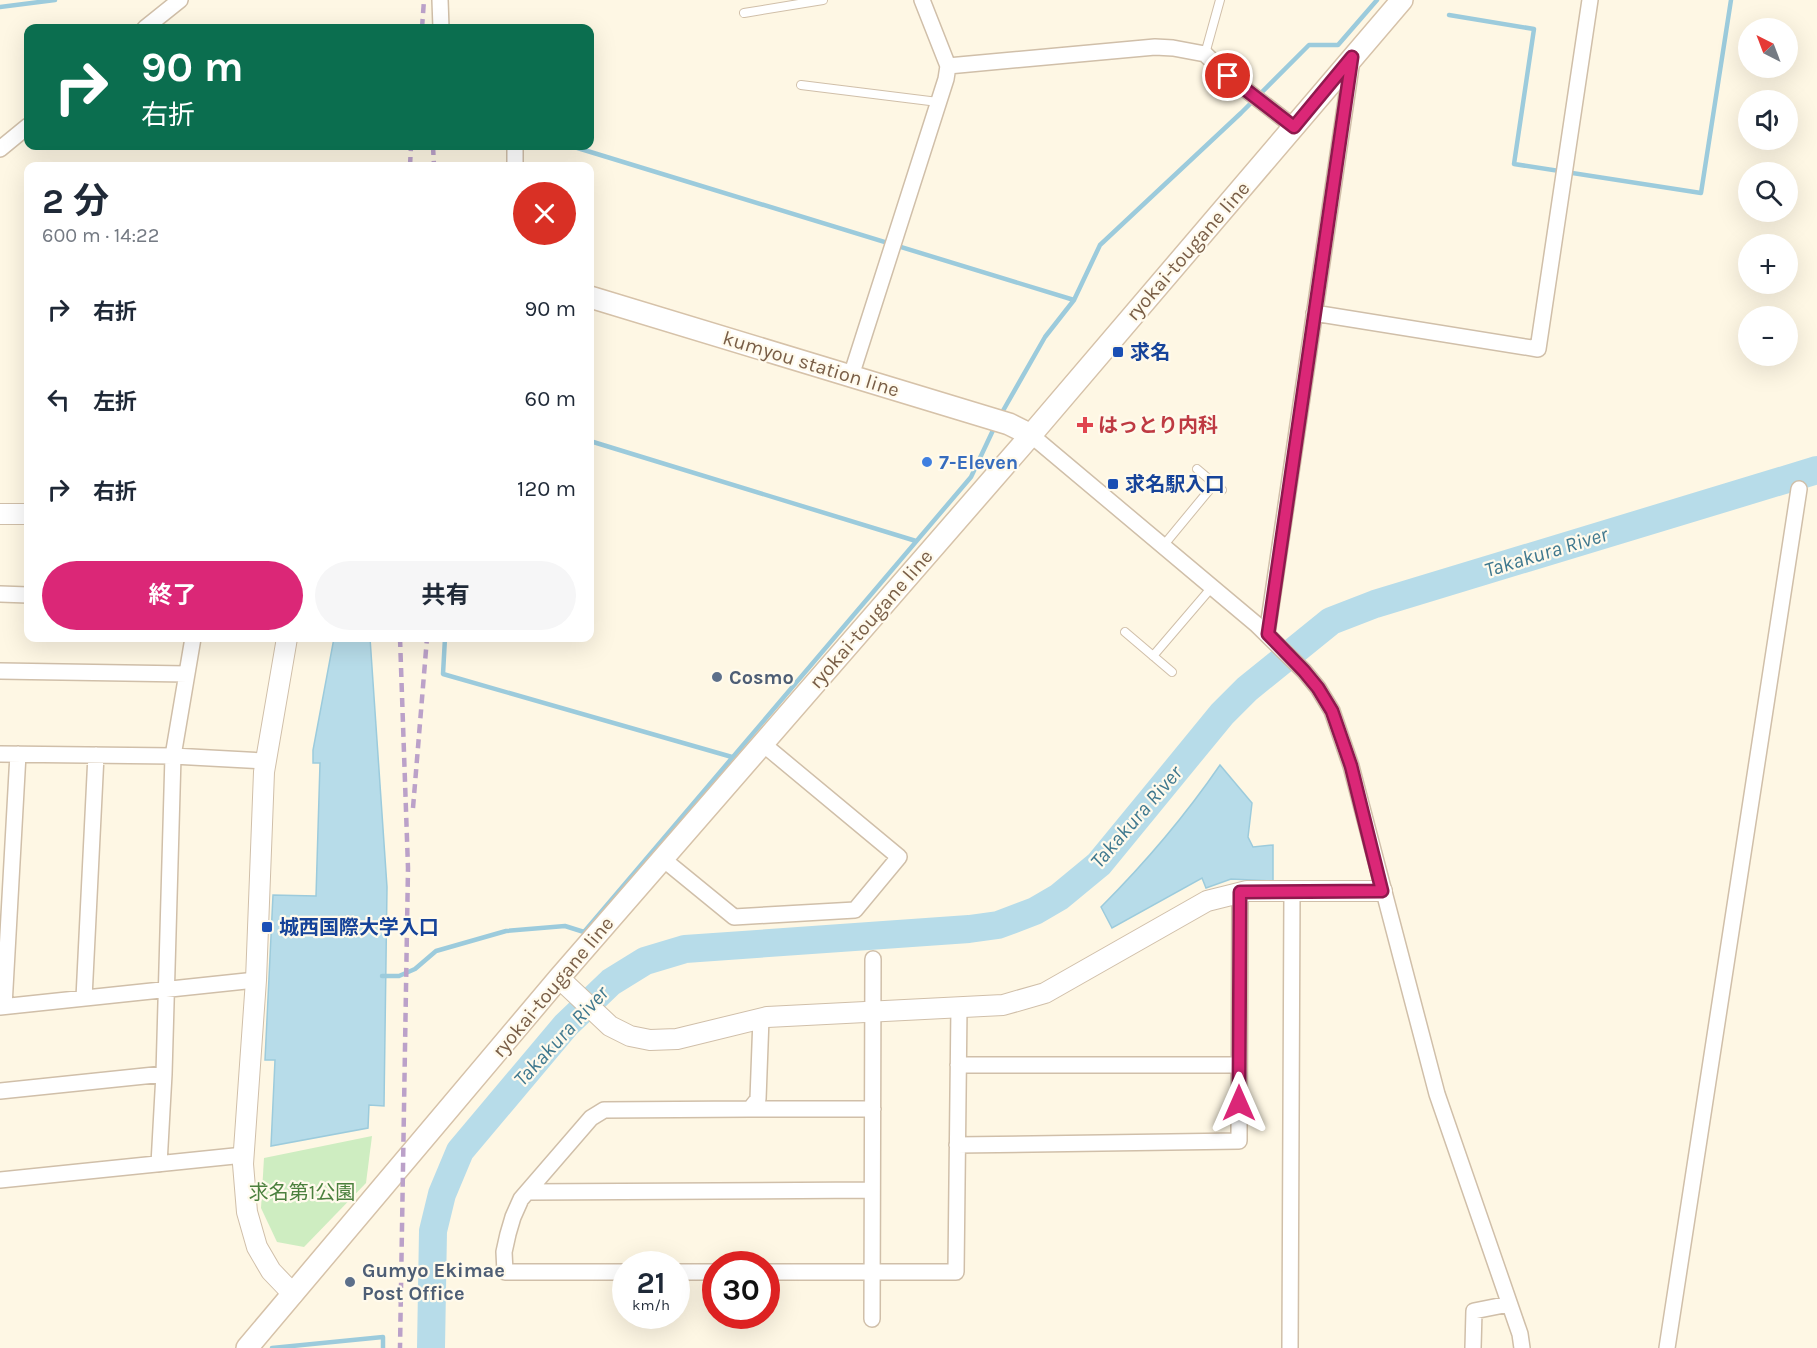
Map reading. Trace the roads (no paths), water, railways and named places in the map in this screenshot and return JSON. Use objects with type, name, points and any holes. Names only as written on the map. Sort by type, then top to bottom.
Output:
[{"type":"main road","name":"ryokai-tougane line","points":[[247,1348],[565,984],[663,859],[1031,435],[1402,0]]},
{"type":"main road","name":"kumyou station line","points":[[594,298],[1009,424],[1031,435]]},
{"type":"street","points":[[150,24],[180,0]]},
{"type":"street","points":[[440,0],[441,24]]},
{"type":"street","points":[[851,376],[948,66],[922,0]]},
{"type":"street","points":[[1314,313],[1538,349],[1590,0]]},
{"type":"street","points":[[948,66],[1155,46],[1173,48],[1206,54],[1228,76],[1294,127]]},
{"type":"street","points":[[1268,634],[1352,57]]},
{"type":"street","points":[[0,149],[24,129]]},
{"type":"street","points":[[1031,435],[1268,634],[1304,671],[1332,711],[1351,766],[1437,1094],[1520,1334],[1522,1348]]},
{"type":"street","points":[[1667,1348],[1798,489]]},
{"type":"street","points":[[0,514],[24,514]]},
{"type":"street","points":[[0,594],[24,595]]},
{"type":"street","points":[[159,1164],[164,1074],[173,756],[192,642]]},
{"type":"street","points":[[286,642],[265,761],[256,980],[244,1155],[247,1212],[257,1247],[272,1270],[293,1294]]},
{"type":"street","points":[[0,671],[187,674]]},
{"type":"street","points":[[663,859],[734,917],[855,910],[899,857],[763,744]]},
{"type":"street","points":[[0,754],[173,756],[265,761]]},
{"type":"street","points":[[18,754],[2,1006],[256,980]]},
{"type":"street","points":[[84,998],[96,755]]},
{"type":"street","points":[[565,984],[610,1026],[630,1036],[650,1040],[677,1039],[760,1018],[1003,1005],[1045,993],[1207,901],[1240,892],[1382,891]]},
{"type":"street","points":[[957,1145],[1239,1141],[1240,892]]},
{"type":"street","points":[[1290,1348],[1292,892]]},
{"type":"street","points":[[872,1319],[873,959]]},
{"type":"street","points":[[780,1272],[956,1272],[959,1007]]},
{"type":"street","points":[[750,1109],[758,1099],[760,1018]]},
{"type":"street","points":[[958,1065],[1239,1065]]},
{"type":"street","points":[[0,1090],[164,1074]]},
{"type":"street","points":[[612,1272],[505,1272],[504,1252],[517,1208],[528,1191],[591,1118],[604,1110],[873,1109]]},
{"type":"street","points":[[0,1180],[244,1155]]},
{"type":"street","points":[[528,1191],[872,1190]]},
{"type":"street","points":[[1473,1348],[1474,1311],[1509,1304]]},
{"type":"lane","points":[[744,13],[823,0]]},
{"type":"lane","points":[[1206,54],[1220,0]]},
{"type":"lane","points":[[801,85],[938,102]]},
{"type":"lane","points":[[1197,470],[1222,490]]},
{"type":"lane","points":[[1163,546],[1215,483]]},
{"type":"lane","points":[[1152,656],[1212,587]]},
{"type":"lane","points":[[1125,632],[1172,672]]},
{"type":"water","points":[[333,642],[370,642],[387,887],[384,1106],[369,1105],[368,1128],[271,1146],[275,1060],[265,1060],[273,895],[316,896],[320,763],[313,763],[313,750]]},
{"type":"water","points":[[1220,765],[1252,803],[1248,837],[1253,847],[1273,845],[1273,881],[1231,879],[1206,888],[1202,878],[1112,928],[1101,907],[1164,839]]},
{"type":"waterway","points":[[0,7],[55,0]]},
{"type":"waterway","points":[[1074,300],[1100,245],[1241,113],[1309,45],[1338,45],[1377,0]]},
{"type":"waterway","points":[[1449,15],[1534,29],[1514,164],[1701,193],[1731,0]]},
{"type":"waterway","points":[[584,150],[1074,300],[1045,337],[1000,416]]},
{"type":"waterway","points":[[382,976],[399,976],[415,969],[436,951],[506,931],[565,926],[584,932],[971,477],[995,426]]},
{"type":"waterway","points":[[594,442],[916,541]]},
{"type":"waterway","name":"Takakura River","points":[[431,1348],[433,1231],[442,1194],[460,1151],[566,1025],[611,982],[645,961],[685,949],[969,929],[998,925],[1035,911],[1059,897],[1099,864],[1222,714],[1247,689],[1331,621],[1375,604],[1817,470]]},
{"type":"waterway","points":[[445,642],[443,674],[732,757]]},
{"type":"waterway","points":[[272,1348],[383,1337],[383,1348]]},
{"type":"railway","points":[[422,24],[424,0]]},
{"type":"railway","points":[[410,162],[411,150]]},
{"type":"railway","points":[[433,150],[434,162]]},
{"type":"railway","points":[[400,642],[408,868],[400,1348]]},
{"type":"railway","points":[[413,808],[427,642]]},
{"type":"place","name":"求名","points":[[1118,352]]},
{"type":"place","name":"はっとり内科","points":[[1085,425]]},
{"type":"place","name":"7-Eleven","points":[[927,462]]},
{"type":"place","name":"求名駅入口","points":[[1113,484]]},
{"type":"place","name":"Cosmo","points":[[717,677]]},
{"type":"place","name":"城西国際大学入口","points":[[267,927]]},
{"type":"place","name":"Gumyo Ekimae Post Office","points":[[350,1282]]},
{"type":"park label","name":"求名第1公園","points":[[302,1192]]}]
